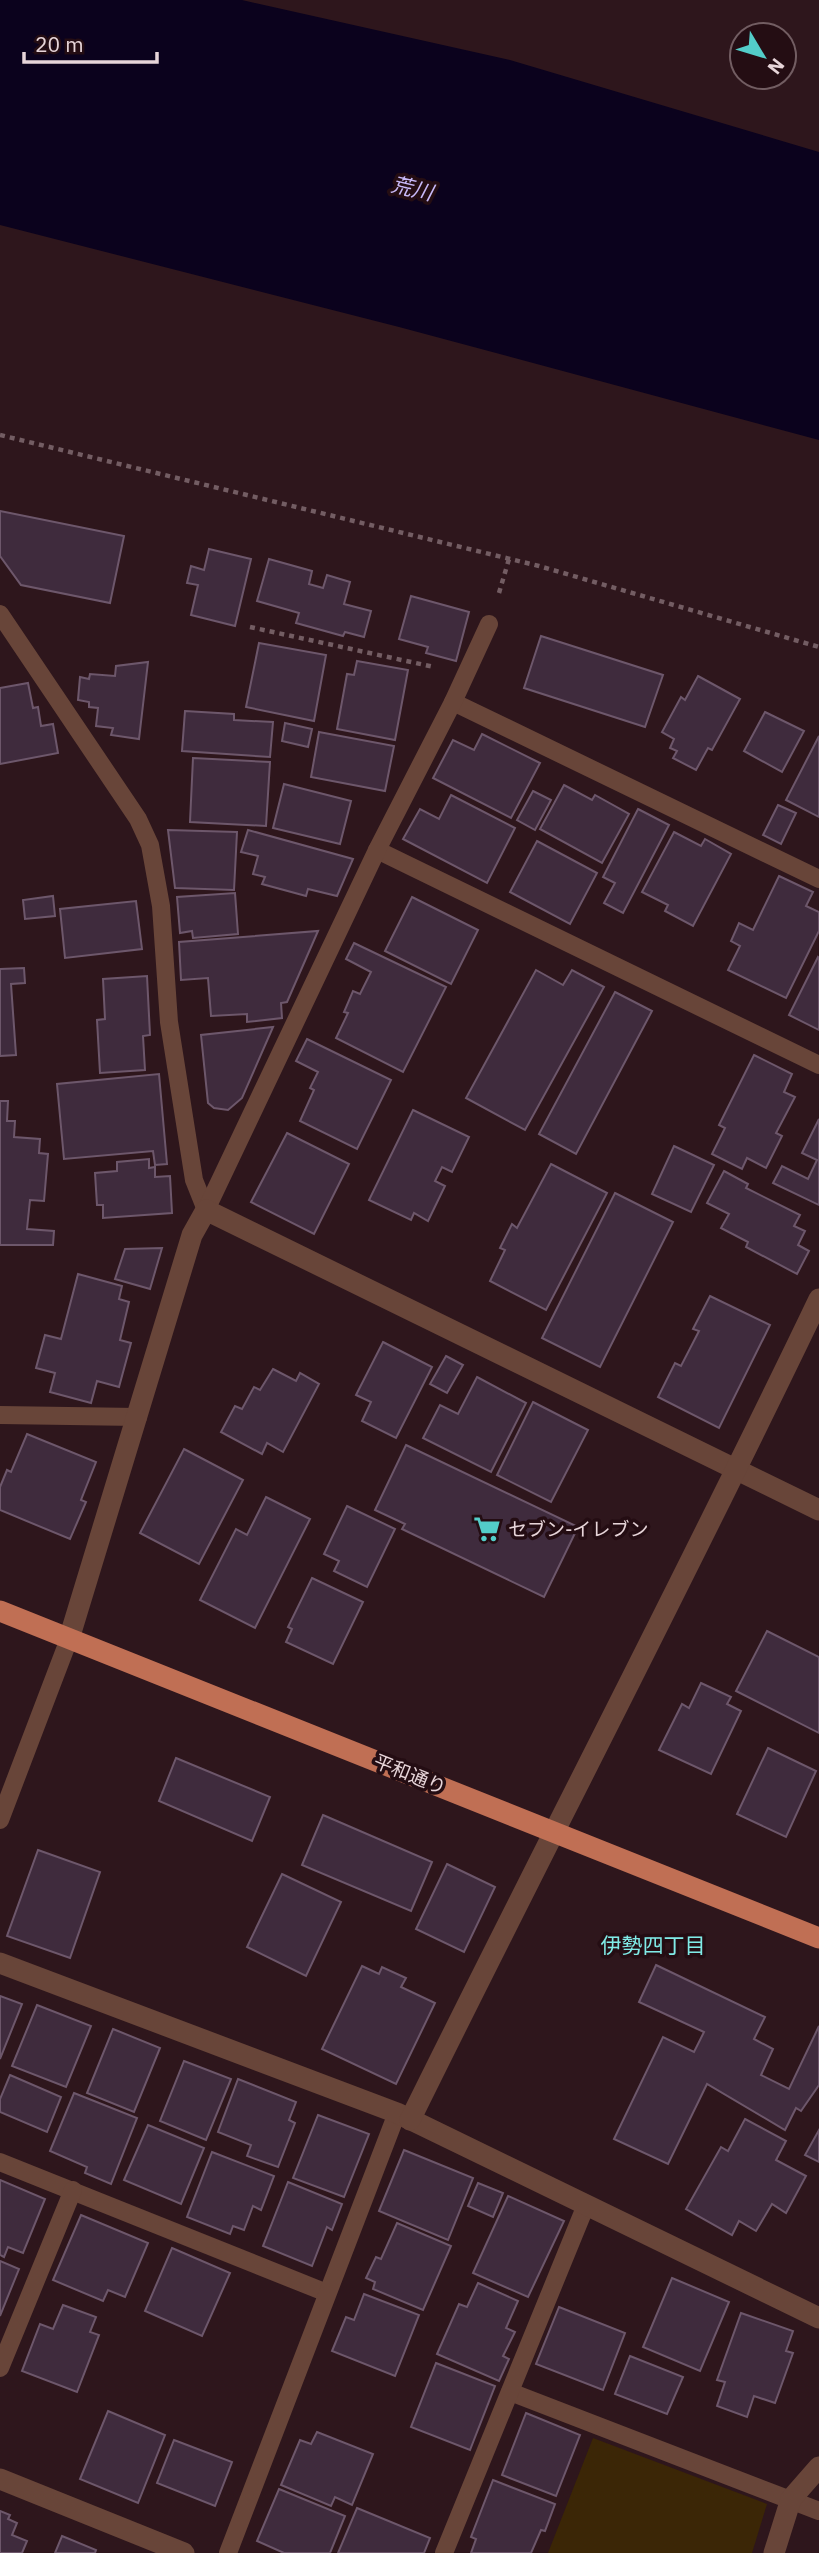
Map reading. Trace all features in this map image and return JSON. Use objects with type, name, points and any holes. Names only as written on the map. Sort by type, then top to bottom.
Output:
[{"type":"highway","name":"平和通り","points":[[0,1611],[819,1938]]},
{"type":"street","points":[[69,1639],[192,1234],[206,1210],[819,1510]]},
{"type":"street","points":[[403,2116],[737,1469],[819,1299]]},
{"type":"street","points":[[0,1963],[403,2116],[819,2318]]},
{"type":"street","points":[[774,2553],[791,2499],[819,2467]]},
{"type":"street","points":[[0,2479],[184,2553]]},
{"type":"lane","points":[[0,614],[138,819],[150,845],[161,906],[169,1022],[194,1180],[206,1210]]},
{"type":"lane","points":[[206,1210],[377,850],[453,702],[489,624]]},
{"type":"lane","points":[[453,702],[819,879]]},
{"type":"lane","points":[[377,850],[819,1065]]},
{"type":"lane","points":[[0,1415],[138,1417]]},
{"type":"lane","points":[[2,1812],[69,1639]]},
{"type":"lane","points":[[228,2553],[327,2293],[403,2116]]},
{"type":"lane","points":[[0,2162],[327,2293]]},
{"type":"lane","points":[[0,2368],[73,2190]]},
{"type":"lane","points":[[444,2553],[586,2205]]},
{"type":"lane","points":[[510,2392],[819,2511]]},
{"type":"path","points":[[0,435],[538,566],[819,647]]},
{"type":"path","points":[[250,627],[466,674]]},
{"type":"shaded area","points":[[593,2438],[767,2504],[752,2553],[548,2553]]},
{"type":"water","name":"荒川","points":[[0,0],[242,0],[510,60],[819,152],[819,440],[399,327],[0,225]]},
{"type":"building","points":[[0,511],[124,536],[110,603],[21,585],[0,556]]},
{"type":"building","points":[[209,549],[251,559],[235,626],[191,615],[198,585],[187,583],[191,566],[204,570]]},
{"type":"building","points":[[269,559],[312,571],[309,584],[323,588],[327,575],[350,582],[344,604],[371,611],[364,637],[345,632],[343,636],[296,623],[299,613],[257,601]]},
{"type":"building","points":[[411,596],[469,612],[456,661],[426,653],[428,647],[399,639]]},
{"type":"building","points":[[541,636],[663,675],[645,727],[524,688]]},
{"type":"building","points":[[259,643],[326,655],[314,721],[246,707]]},
{"type":"building","points":[[357,661],[408,670],[395,740],[337,729],[347,674],[354,675]]},
{"type":"building","points":[[148,662],[139,739],[111,735],[113,728],[96,726],[98,708],[89,707],[89,702],[78,700],[80,677],[89,679],[90,674],[115,676],[116,666]]},
{"type":"building","points":[[698,676],[740,699],[712,750],[708,748],[696,770],[673,758],[677,751],[670,748],[674,739],[662,732],[681,697],[685,700]]},
{"type":"building","points":[[28,683],[33,708],[38,707],[41,726],[53,724],[58,753],[0,764],[0,688]]},
{"type":"building","points":[[185,711],[234,714],[234,720],[273,722],[270,757],[182,751]]},
{"type":"building","points":[[765,712],[804,731],[782,772],[744,751]]},
{"type":"building","points":[[285,723],[312,729],[308,747],[282,741]]},
{"type":"building","points":[[319,732],[394,746],[385,791],[311,777]]},
{"type":"building","points":[[482,734],[540,763],[511,818],[433,778],[453,740],[474,750]]},
{"type":"building","points":[[819,736],[819,817],[786,800]]},
{"type":"building","points":[[193,758],[270,762],[266,826],[190,822]]},
{"type":"building","points":[[284,784],[351,801],[340,844],[273,828]]},
{"type":"building","points":[[564,785],[592,800],[595,795],[629,814],[602,863],[540,829]]},
{"type":"building","points":[[533,791],[551,800],[535,830],[517,820]]},
{"type":"building","points":[[451,795],[515,828],[487,883],[403,839],[420,809],[439,819]]},
{"type":"building","points":[[778,805],[796,813],[781,844],[763,835]]},
{"type":"building","points":[[638,809],[669,825],[623,913],[604,903],[615,883],[603,877]]},
{"type":"building","points":[[168,830],[237,832],[234,890],[175,888]]},
{"type":"building","points":[[248,830],[353,859],[337,896],[308,889],[306,896],[262,884],[265,877],[253,874],[258,856],[241,852]]},
{"type":"building","points":[[674,832],[701,846],[705,839],[731,854],[693,926],[665,911],[668,905],[642,892]]},
{"type":"building","points":[[537,841],[597,873],[570,924],[510,892]]},
{"type":"building","points":[[779,876],[813,892],[806,906],[819,912],[819,931],[786,998],[728,970],[740,946],[731,941],[739,923],[753,930]]},
{"type":"building","points":[[235,893],[238,934],[193,938],[192,931],[180,933],[177,897]]},
{"type":"building","points":[[53,896],[55,916],[25,919],[23,900]]},
{"type":"building","points":[[412,897],[478,930],[451,984],[385,951]]},
{"type":"building","points":[[136,901],[142,949],[65,958],[60,909]]},
{"type":"building","points":[[318,931],[287,1002],[281,1003],[282,1018],[247,1022],[247,1014],[211,1016],[208,978],[181,980],[179,942]]},
{"type":"building","points":[[354,943],[446,987],[403,1072],[336,1038],[348,1013],[344,1012],[353,991],[360,994],[371,972],[346,959]]},
{"type":"building","points":[[819,958],[819,1030],[789,1015]]},
{"type":"building","points":[[24,968],[25,983],[11,984],[16,1055],[0,1056],[0,969]]},
{"type":"building","points":[[536,970],[563,985],[572,970],[604,987],[525,1130],[466,1098]]},
{"type":"building","points":[[147,976],[150,1035],[143,1036],[145,1070],[100,1073],[97,1020],[105,1019],[103,979]]},
{"type":"building","points":[[615,992],[652,1011],[576,1154],[539,1134]]},
{"type":"building","points":[[273,1027],[242,1098],[228,1110],[214,1108],[208,1103],[201,1035]]},
{"type":"building","points":[[307,1039],[391,1080],[357,1149],[300,1121],[314,1090],[310,1088],[318,1072],[296,1061]]},
{"type":"building","points":[[754,1055],[792,1074],[784,1092],[795,1097],[776,1133],[782,1136],[766,1168],[747,1158],[742,1169],[712,1154],[725,1128],[719,1125]]},
{"type":"building","points":[[159,1074],[167,1164],[155,1165],[153,1151],[64,1159],[57,1084]]},
{"type":"building","points":[[0,1101],[8,1101],[7,1121],[15,1121],[14,1137],[40,1139],[39,1153],[48,1154],[44,1201],[30,1200],[27,1229],[54,1231],[53,1245],[0,1245]]},
{"type":"building","points":[[413,1110],[469,1137],[452,1172],[442,1167],[435,1181],[445,1186],[428,1221],[414,1213],[411,1220],[369,1200]]},
{"type":"building","points":[[819,1119],[819,1205],[773,1183],[782,1166],[808,1179],[817,1160],[802,1153]]},
{"type":"building","points":[[287,1133],[349,1164],[314,1234],[251,1202]]},
{"type":"building","points":[[674,1146],[714,1165],[691,1212],[652,1194]]},
{"type":"building","points":[[149,1159],[149,1168],[155,1167],[155,1177],[170,1176],[172,1213],[103,1218],[103,1205],[97,1205],[95,1173],[117,1171],[117,1162]]},
{"type":"building","points":[[551,1164],[607,1193],[546,1310],[490,1281],[505,1250],[500,1248],[512,1224],[517,1228]]},
{"type":"building","points":[[724,1171],[748,1184],[746,1188],[800,1215],[794,1226],[805,1231],[798,1245],[809,1251],[797,1274],[746,1247],[748,1242],[721,1228],[729,1214],[707,1203]]},
{"type":"building","points":[[615,1193],[673,1222],[600,1367],[542,1338]]},
{"type":"building","points":[[162,1248],[150,1289],[115,1279],[125,1249]]},
{"type":"building","points":[[78,1274],[122,1286],[119,1299],[129,1302],[120,1340],[131,1343],[119,1387],[97,1381],[91,1403],[50,1392],[55,1373],[36,1368],[45,1335],[61,1339]]},
{"type":"building","points":[[710,1296],[770,1325],[719,1428],[658,1397],[675,1363],[681,1366],[699,1331],[693,1329]]},
{"type":"building","points":[[383,1342],[432,1367],[396,1438],[362,1421],[371,1402],[356,1395]]},
{"type":"building","points":[[446,1356],[463,1365],[447,1393],[430,1384]]},
{"type":"building","points":[[273,1369],[296,1381],[300,1373],[319,1384],[283,1452],[267,1443],[262,1454],[221,1432],[235,1406],[242,1409],[254,1387],[260,1390]]},
{"type":"building","points":[[477,1377],[526,1403],[491,1472],[423,1438],[440,1405],[458,1414]]},
{"type":"building","points":[[533,1402],[588,1430],[551,1502],[497,1475]]},
{"type":"building","points":[[27,1434],[96,1462],[81,1500],[86,1502],[70,1539],[0,1510],[0,1487],[7,1470],[11,1472]]},
{"type":"building","points":[[406,1445],[578,1527],[544,1597],[402,1529],[405,1524],[375,1510]]},
{"type":"building","points":[[184,1449],[243,1480],[199,1564],[140,1533]]},
{"type":"building","points":[[266,1497],[310,1519],[255,1628],[200,1600],[236,1529],[247,1535]]},
{"type":"building","points":[[347,1506],[395,1529],[367,1587],[334,1571],[339,1561],[324,1554]]},
{"type":"building","points":[[312,1578],[363,1602],[333,1664],[286,1642],[292,1629],[288,1627]]},
{"type":"building","points":[[767,1631],[819,1657],[819,1733],[736,1691]]},
{"type":"building","points":[[701,1683],[731,1697],[727,1704],[741,1711],[711,1774],[659,1750],[682,1704],[689,1708]]},
{"type":"building","points":[[768,1748],[816,1771],[786,1837],[737,1814]]},
{"type":"building","points":[[176,1758],[270,1797],[252,1841],[159,1801]]},
{"type":"building","points":[[323,1815],[432,1862],[411,1911],[302,1865]]},
{"type":"building","points":[[38,1850],[100,1872],[70,1958],[7,1936]]},
{"type":"building","points":[[447,1864],[495,1887],[464,1952],[416,1929]]},
{"type":"building","points":[[282,1874],[341,1902],[306,1976],[247,1947]]},
{"type":"building","points":[[656,1965],[765,2017],[754,2039],[773,2049],[761,2075],[789,2089],[819,2026],[819,2085],[801,2111],[796,2108],[785,2130],[707,2084],[668,2164],[614,2139],[663,2037],[694,2052],[704,2032],[639,2002]]},
{"type":"building","points":[[362,1966],[379,1974],[382,1967],[406,1978],[401,1987],[435,2003],[396,2084],[322,2049]]},
{"type":"building","points":[[0,1996],[22,2004],[0,2059]]},
{"type":"building","points":[[37,2005],[91,2026],[66,2087],[12,2066]]},
{"type":"building","points":[[113,2029],[160,2048],[134,2112],[87,2093]]},
{"type":"building","points":[[184,2061],[231,2079],[206,2140],[160,2121]]},
{"type":"building","points":[[10,2075],[61,2097],[47,2132],[0,2112],[0,2099]]},
{"type":"building","points":[[238,2079],[296,2102],[289,2120],[295,2123],[278,2167],[247,2156],[251,2145],[218,2132]]},
{"type":"building","points":[[74,2093],[137,2118],[111,2184],[85,2173],[87,2167],[50,2151]]},
{"type":"building","points":[[318,2115],[369,2134],[344,2197],[293,2178]]},
{"type":"building","points":[[745,2119],[786,2141],[776,2160],[806,2176],[786,2213],[772,2204],[756,2231],[739,2221],[732,2235],[686,2209],[721,2147],[728,2151]]},
{"type":"building","points":[[148,2125],[204,2148],[181,2204],[124,2180]]},
{"type":"building","points":[[819,2130],[819,2162],[805,2155]]},
{"type":"building","points":[[404,2150],[473,2178],[448,2240],[379,2211]]},
{"type":"building","points":[[212,2152],[274,2176],[261,2210],[253,2206],[244,2230],[233,2226],[230,2234],[187,2217]]},
{"type":"building","points":[[0,2180],[45,2199],[23,2253],[8,2247],[4,2257],[0,2255]]},
{"type":"building","points":[[288,2182],[342,2204],[332,2230],[327,2227],[312,2266],[263,2246]]},
{"type":"building","points":[[478,2183],[503,2193],[493,2217],[468,2206]]},
{"type":"building","points":[[508,2196],[564,2221],[528,2297],[473,2273]]},
{"type":"building","points":[[81,2215],[148,2243],[125,2297],[108,2290],[103,2301],[53,2280]]},
{"type":"building","points":[[397,2223],[451,2246],[423,2310],[373,2289],[375,2282],[366,2278],[376,2257],[381,2259]]},
{"type":"building","points":[[172,2248],[230,2273],[202,2336],[145,2311]]},
{"type":"building","points":[[0,2261],[19,2269],[0,2316]]},
{"type":"building","points":[[672,2278],[729,2302],[700,2371],[643,2347]]},
{"type":"building","points":[[478,2283],[518,2301],[506,2328],[515,2332],[503,2356],[509,2359],[499,2381],[437,2354],[459,2304],[467,2307]]},
{"type":"building","points":[[364,2294],[419,2315],[395,2376],[332,2351],[346,2317],[354,2320]]},
{"type":"building","points":[[63,2305],[96,2317],[90,2332],[99,2335],[77,2392],[22,2371],[40,2324],[53,2329]]},
{"type":"building","points":[[559,2307],[625,2333],[603,2390],[536,2364]]},
{"type":"building","points":[[741,2313],[793,2331],[786,2351],[793,2353],[775,2403],[754,2396],[747,2417],[717,2406],[725,2382],[717,2380]]},
{"type":"building","points":[[630,2356],[683,2377],[667,2414],[615,2394]]},
{"type":"building","points":[[436,2363],[495,2386],[470,2450],[411,2427]]},
{"type":"building","points":[[108,2411],[165,2435],[138,2503],[80,2479]]},
{"type":"building","points":[[526,2413],[580,2435],[556,2496],[502,2475]]},
{"type":"building","points":[[317,2432],[373,2454],[352,2505],[335,2497],[331,2506],[281,2485],[300,2440],[311,2444]]},
{"type":"building","points":[[174,2440],[232,2462],[215,2506],[157,2483]]},
{"type":"building","points":[[493,2480],[555,2504],[545,2531],[541,2530],[531,2553],[471,2553],[476,2539],[471,2537]]},
{"type":"building","points":[[279,2489],[345,2516],[330,2553],[284,2553],[257,2541]]},
{"type":"building","points":[[357,2508],[430,2538],[424,2553],[338,2553]]},
{"type":"building","points":[[0,2511],[10,2515],[8,2519],[17,2523],[12,2535],[27,2541],[22,2553],[0,2553]]},
{"type":"building","points":[[62,2536],[96,2550],[95,2553],[55,2553]]},
{"type":"place","name":"セブン-イレブン","points":[[487,1529]]},
{"type":"district","name":"伊勢四丁目","points":[[653,1946]]}]
